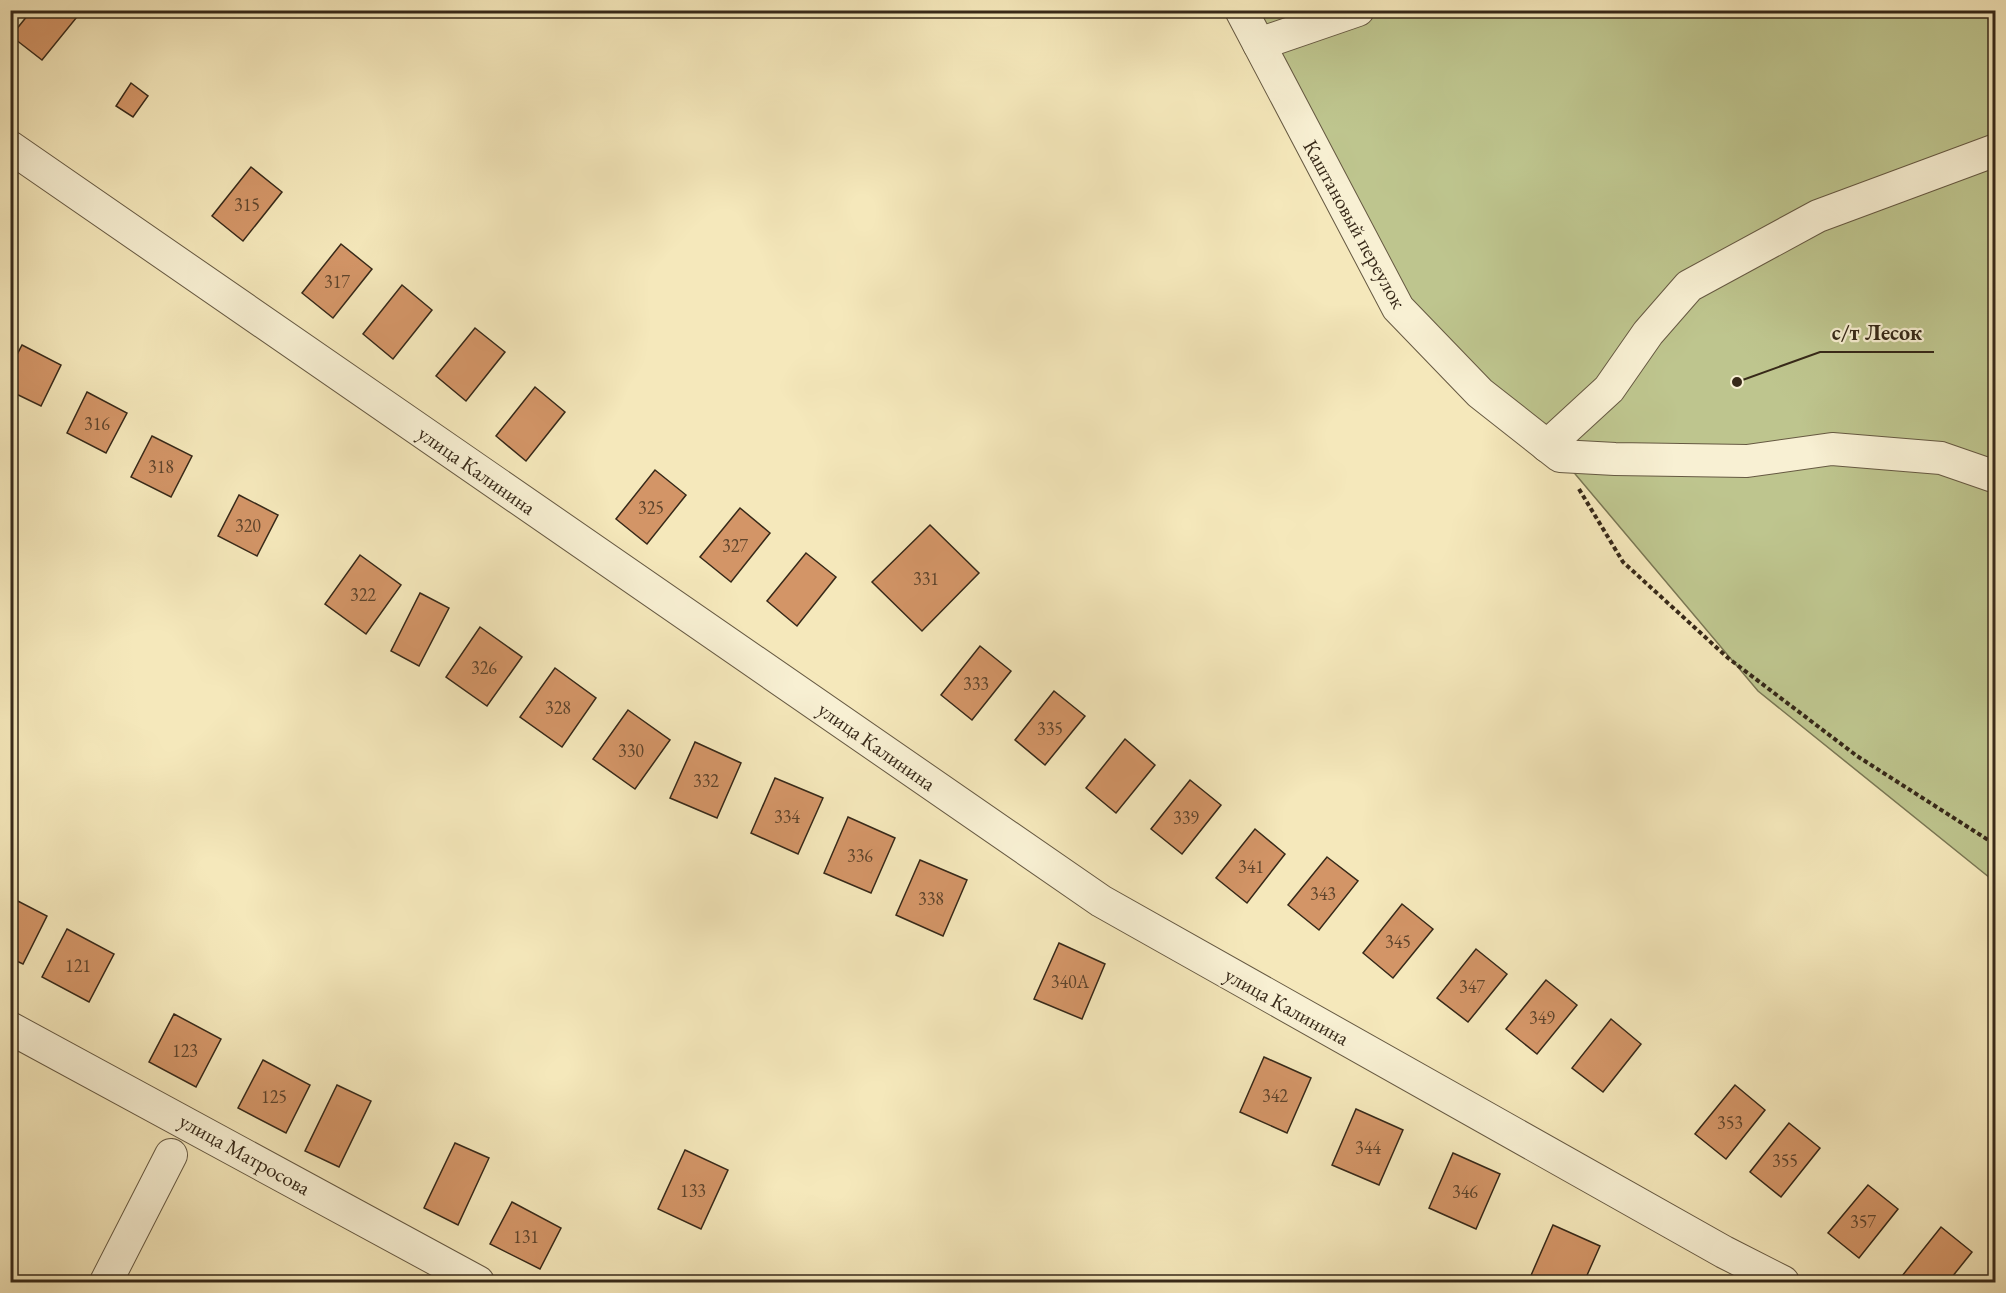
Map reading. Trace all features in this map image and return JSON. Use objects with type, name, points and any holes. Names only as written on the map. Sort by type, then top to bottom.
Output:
[{"type":"street","name":"Каштановый переулок","points":[[1241,10],[1398,308],[1480,393],[1553,451]]},
{"type":"street","points":[[1259,44],[1358,10]]},
{"type":"street","name":"улица Калинина","points":[[10,147],[1101,901],[1724,1252],[1783,1282]]},
{"type":"street","points":[[1553,451],[1609,389],[1648,333],[1689,286],[1818,216],[1995,150]]},
{"type":"street","points":[[1553,451],[1672,460],[1747,461],[1832,449],[1941,458],[1994,475]]},
{"type":"street","name":"улица Матросова","points":[[10,1028],[478,1282]]},
{"type":"street","points":[[106,1282],[171,1155]]},
{"type":"path","points":[[1553,451],[1623,562],[1728,658],[1857,756],[1995,845]]},
{"type":"green space","points":[[1241,11],[1995,11],[1995,882],[1758,691],[1560,456],[1398,308]]},
{"type":"building","points":[[32,10],[81,12],[42,60],[11,36]]},
{"type":"building","points":[[131,83],[148,96],[133,117],[116,106]]},
{"type":"building","points":[[251,167],[282,192],[243,241],[212,216]]},
{"type":"building","points":[[341,244],[372,269],[333,318],[302,293]]},
{"type":"building","points":[[402,285],[432,310],[393,359],[363,334]]},
{"type":"building","points":[[475,328],[505,352],[466,401],[436,376]]},
{"type":"building","points":[[22,345],[61,365],[41,406],[10,391],[10,368]]},
{"type":"building","points":[[535,387],[565,412],[526,461],[496,436]]},
{"type":"building","points":[[87,392],[127,413],[106,453],[67,433]]},
{"type":"building","points":[[152,436],[192,456],[171,497],[131,477]]},
{"type":"building","points":[[655,470],[686,495],[647,544],[616,519]]},
{"type":"building","points":[[239,495],[278,515],[257,556],[218,536]]},
{"type":"building","points":[[740,508],[770,533],[731,582],[700,557]]},
{"type":"building","points":[[930,525],[979,573],[922,631],[872,582]]},
{"type":"building","points":[[806,553],[836,577],[797,626],[767,601]]},
{"type":"building","points":[[360,555],[401,585],[366,634],[325,604]]},
{"type":"building","points":[[420,593],[449,608],[419,666],[391,651]]},
{"type":"building","points":[[480,627],[522,657],[487,706],[446,677]]},
{"type":"building","points":[[980,646],[1011,671],[972,720],[941,695]]},
{"type":"building","points":[[555,668],[596,698],[562,747],[520,717]]},
{"type":"building","points":[[1054,691],[1085,716],[1045,765],[1015,740]]},
{"type":"building","points":[[628,710],[670,740],[635,789],[593,759]]},
{"type":"building","points":[[1125,739],[1155,765],[1116,813],[1086,788]]},
{"type":"building","points":[[695,742],[741,763],[717,818],[670,798]]},
{"type":"building","points":[[775,778],[823,798],[798,854],[751,833]]},
{"type":"building","points":[[1190,780],[1221,805],[1182,854],[1151,829]]},
{"type":"building","points":[[848,817],[895,838],[871,893],[824,873]]},
{"type":"building","points":[[1255,829],[1285,854],[1247,903],[1216,878]]},
{"type":"building","points":[[1327,857],[1358,881],[1319,930],[1288,905]]},
{"type":"building","points":[[920,860],[967,880],[943,936],[896,915]]},
{"type":"building","points":[[10,897],[47,916],[23,964],[10,958]]},
{"type":"building","points":[[1402,904],[1433,929],[1393,978],[1363,953]]},
{"type":"building","points":[[67,929],[114,954],[89,1002],[42,977]]},
{"type":"building","points":[[1059,943],[1105,964],[1082,1019],[1034,999]]},
{"type":"building","points":[[1476,949],[1507,974],[1468,1022],[1437,998]]},
{"type":"building","points":[[1546,980],[1577,1005],[1537,1054],[1506,1029]]},
{"type":"building","points":[[174,1014],[221,1039],[196,1087],[149,1062]]},
{"type":"building","points":[[1611,1019],[1641,1044],[1603,1092],[1572,1068]]},
{"type":"building","points":[[1264,1057],[1311,1078],[1287,1133],[1240,1112]]},
{"type":"building","points":[[263,1060],[310,1085],[286,1133],[238,1108]]},
{"type":"building","points":[[337,1085],[371,1101],[339,1167],[305,1151]]},
{"type":"building","points":[[1735,1085],[1765,1110],[1726,1159],[1695,1134]]},
{"type":"building","points":[[1356,1109],[1403,1130],[1379,1185],[1332,1165]]},
{"type":"building","points":[[1789,1123],[1820,1148],[1781,1197],[1750,1172]]},
{"type":"building","points":[[455,1143],[489,1158],[458,1225],[424,1208]]},
{"type":"building","points":[[685,1150],[728,1170],[701,1229],[658,1209]]},
{"type":"building","points":[[1453,1153],[1500,1174],[1476,1229],[1429,1208]]},
{"type":"building","points":[[1868,1185],[1898,1209],[1859,1258],[1828,1233]]},
{"type":"building","points":[[512,1202],[561,1228],[540,1269],[490,1244]]},
{"type":"building","points":[[1553,1225],[1600,1246],[1584,1282],[1534,1282],[1529,1280]]},
{"type":"building","points":[[1941,1227],[1972,1252],[1948,1282],[1910,1282],[1902,1276]]},
{"type":"place","name":"с/т Лесок","points":[[1737,382]]}]
